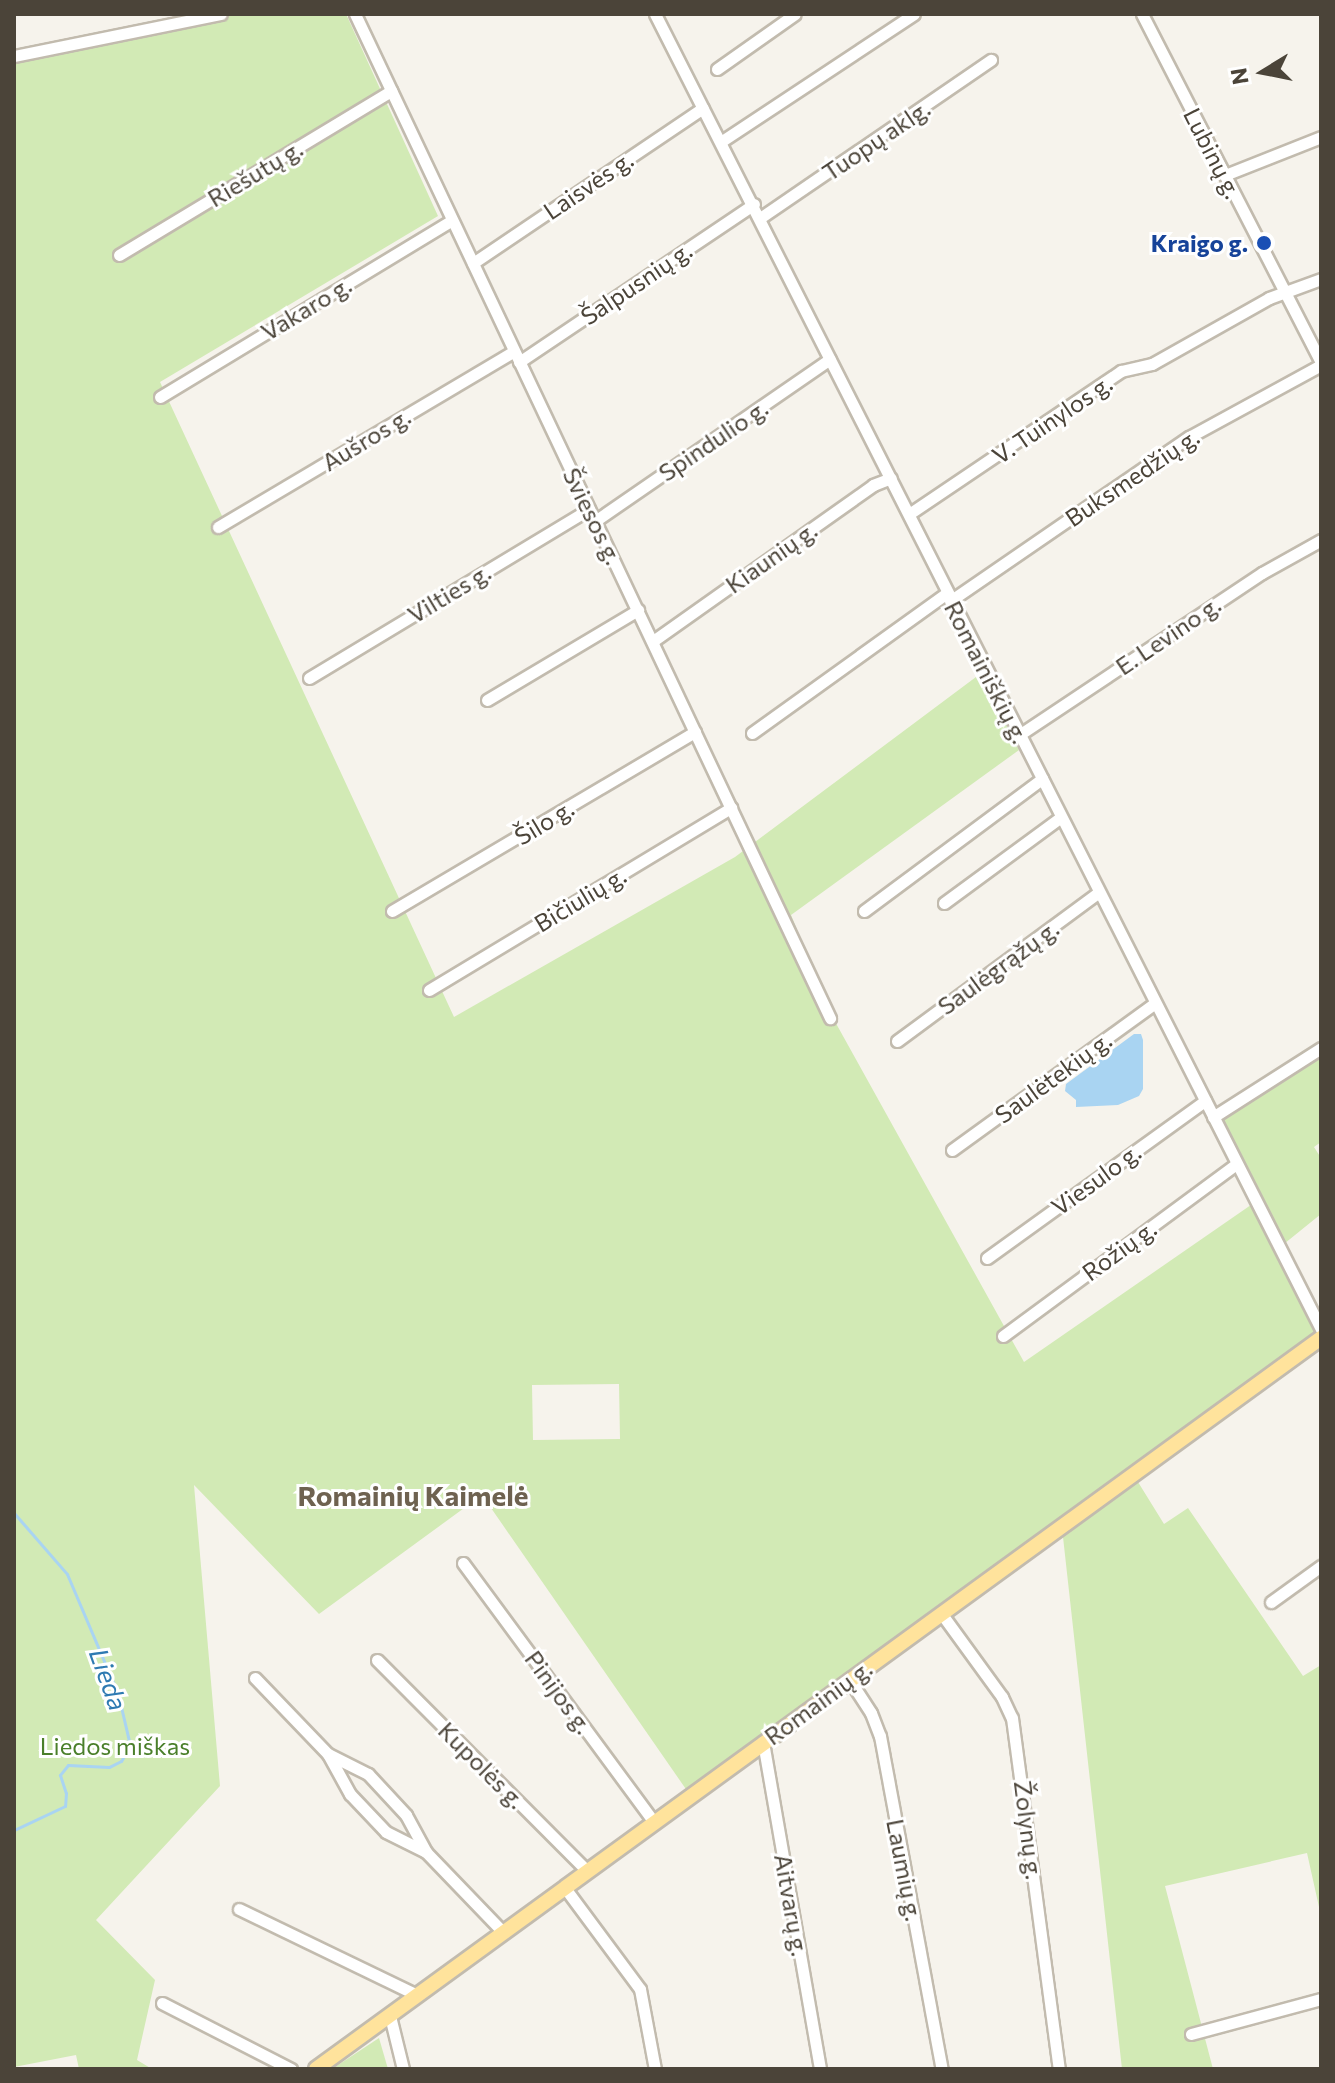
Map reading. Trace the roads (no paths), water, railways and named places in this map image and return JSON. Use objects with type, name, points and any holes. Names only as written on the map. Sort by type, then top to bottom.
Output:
[{"type":"main road","name":"Romainių g.","points":[[316,2069],[1321,1338]]},
{"type":"street","points":[[14,56],[221,14]]},
{"type":"street","name":"Šviesos g.","points":[[355,14],[830,1018]]},
{"type":"street","name":"Romainiškių g.","points":[[655,14],[754,204],[948,597],[1321,1329]]},
{"type":"street","points":[[717,69],[795,14]]},
{"type":"street","points":[[722,141],[914,14]]},
{"type":"street","name":"Lubinų g.","points":[[1142,14],[1321,364]]},
{"type":"street","name":"Tuopų aklg.","points":[[760,218],[991,60]]},
{"type":"street","name":"Riešutų g.","points":[[119,255],[391,91]]},
{"type":"street","name":"Laisvės g.","points":[[473,263],[703,108]]},
{"type":"street","points":[[1225,175],[1321,137]]},
{"type":"street","name":"Šalpusnių g.","points":[[517,356],[754,204]]},
{"type":"street","name":"Vakaro g.","points":[[160,397],[452,220]]},
{"type":"street","points":[[1285,293],[1321,279]]},
{"type":"street","name":"V. Tuinylos g.","points":[[909,514],[1121,371],[1152,364],[1269,298],[1285,293]]},
{"type":"street","name":"Aušros g.","points":[[218,527],[517,356]]},
{"type":"street","name":"Spindulio g.","points":[[595,521],[830,359]]},
{"type":"street","name":"Buksmedžių g.","points":[[752,733],[948,597],[1189,437],[1321,364]]},
{"type":"street","name":"Kiaunių g.","points":[[653,641],[873,485],[891,478]]},
{"type":"street","name":"Vilties g.","points":[[309,678],[589,509]]},
{"type":"street","name":"E. Levino g.","points":[[1019,735],[1262,573],[1321,540]]},
{"type":"street","points":[[487,700],[638,610]]},
{"type":"street","name":"Šilo g.","points":[[392,911],[695,732]]},
{"type":"street","points":[[864,911],[1042,779]]},
{"type":"street","name":"Bičiulių g.","points":[[429,990],[731,808]]},
{"type":"street","points":[[944,903],[1061,817]]},
{"type":"street","name":"Saulėgrąžų g.","points":[[897,1041],[1098,893]]},
{"type":"street","name":"Saulėtekių g.","points":[[952,1150],[1154,1004]]},
{"type":"street","points":[[1213,1117],[1321,1048]]},
{"type":"street","name":"Viesulo g.","points":[[987,1258],[1205,1101]]},
{"type":"street","name":"Rožių g.","points":[[1003,1336],[1236,1164]]},
{"type":"street","name":"Pinijos g.","points":[[463,1563],[654,1822]]},
{"type":"street","points":[[1271,1602],[1321,1566]]},
{"type":"street","name":"Žolynų g.","points":[[941,1613],[1002,1697],[1012,1718],[1059,2069]]},
{"type":"street","name":"Kupolės g.","points":[[377,1660],[587,1871]]},
{"type":"street","points":[[255,1678],[328,1754],[350,1794],[386,1832],[426,1852]]},
{"type":"street","name":"Laumių g.","points":[[849,1679],[871,1713],[880,1736],[942,2069]]},
{"type":"street","name":"Aitvarų g.","points":[[763,1742],[820,2069]]},
{"type":"street","points":[[328,1754],[368,1774],[406,1815],[426,1852],[503,1932]]},
{"type":"street","points":[[565,1888],[640,1989],[655,2069]]},
{"type":"street","points":[[239,1909],[417,1995]]},
{"type":"street","points":[[1191,2034],[1321,1999]]},
{"type":"street","points":[[162,2003],[291,2069]]},
{"type":"street","points":[[390,2016],[403,2069]]},
{"type":"water","points":[[1134,1034],[1141,1034],[1143,1040],[1143,1089],[1139,1096],[1118,1105],[1076,1107],[1076,1100],[1065,1091],[1066,1084]]},
{"type":"waterway","name":"Lieda","points":[[14,1513],[67,1574],[118,1694],[130,1745],[121,1761],[109,1767],[68,1765],[60,1775],[66,1793],[65,1806],[14,1830]]},
{"type":"place","name":"Kraigo g.","points":[[1264,243]]},
{"type":"district","name":"Romainių Kaimelė","points":[[413,1495]]},
{"type":"park label","name":"Liedos miškas","points":[[115,1746]]}]
